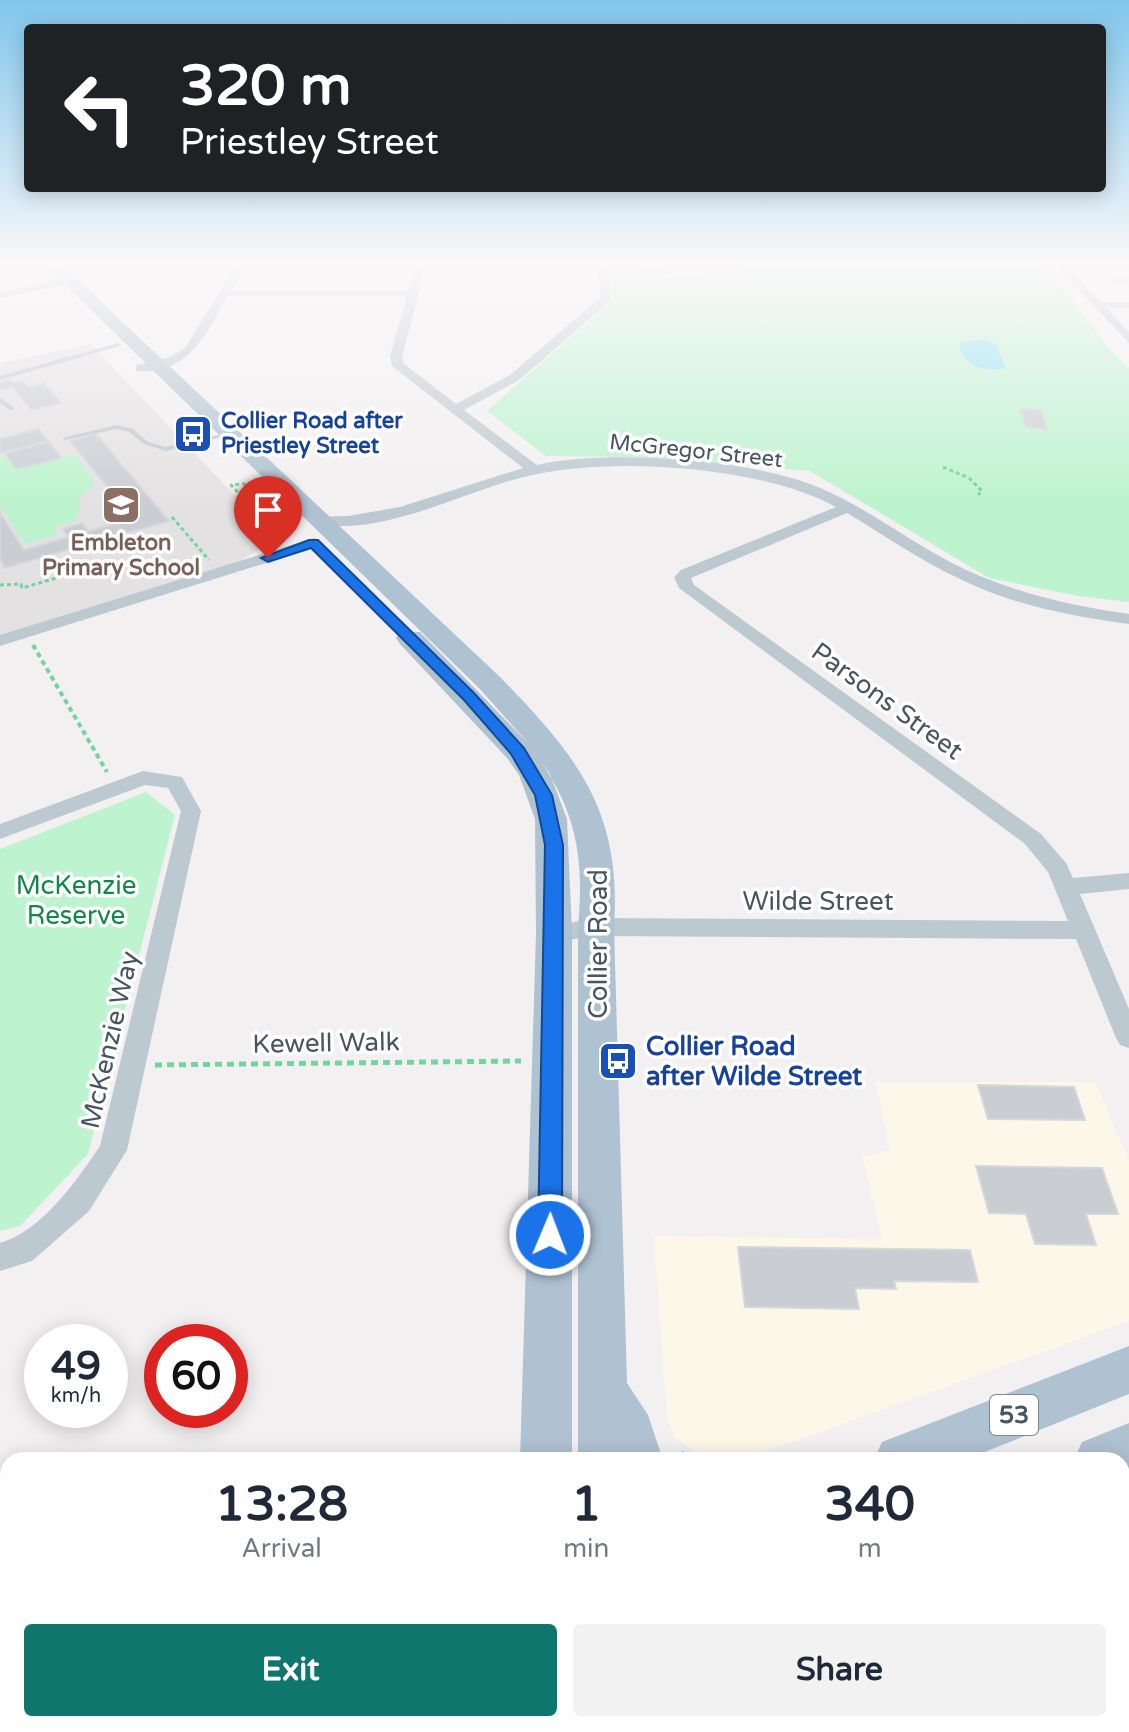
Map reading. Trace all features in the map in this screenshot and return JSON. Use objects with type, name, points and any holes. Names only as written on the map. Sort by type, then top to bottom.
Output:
[{"type":"main road","name":"Collier Road","points":[[125,346],[138,359]]},
{"type":"main road","name":"Collier Road","points":[[125,346],[326,536],[489,682],[554,754],[573,783],[599,852],[602,887],[596,927],[604,1452]]},
{"type":"main road","name":"Collier Road","points":[[326,536],[534,774],[551,819],[554,933],[546,1452]]},
{"type":"main road","name":"53","points":[[920,1452],[1129,1370]]},
{"type":"main road","points":[[603,1390],[630,1433],[656,1452]]},
{"type":"street","points":[[138,359],[190,350],[193,346]]},
{"type":"street","points":[[399,346],[396,357],[398,366],[534,470]]},
{"type":"street","points":[[453,410],[499,390],[551,346]]},
{"type":"street","name":"McGregor Street","points":[[326,536],[340,522],[379,516],[534,470],[592,463],[760,475],[800,485],[847,508],[984,585],[1049,606],[1129,619]]},
{"type":"street","name":"Parsons Street","points":[[847,508],[687,573],[682,577],[687,588],[1033,839],[1058,869],[1129,1038]]},
{"type":"street","name":"McGregor Street","points":[[326,536],[355,531],[379,516]]},
{"type":"street","points":[[0,641],[221,574],[326,536]]},
{"type":"street","name":"McKenzie Way","points":[[0,832],[143,778],[175,782],[191,811],[113,1150],[79,1202],[22,1251],[0,1257]]},
{"type":"street","points":[[1065,887],[1129,881]]},
{"type":"street","name":"Wilde Street","points":[[554,933],[596,927],[1083,930]]},
{"type":"lane","points":[[0,378],[138,359]]},
{"type":"lane","points":[[0,400],[12,409]]},
{"type":"lane","points":[[65,438],[117,427],[166,449],[219,437]]},
{"type":"path","points":[[943,467],[969,478],[982,491],[978,495]]},
{"type":"path","points":[[172,517],[221,574]]},
{"type":"path","points":[[0,585],[21,584],[22,588],[87,569]]},
{"type":"path","points":[[26,633],[116,788]]},
{"type":"path","name":"Kewell Walk","points":[[132,1066],[521,1061]]},
{"type":"shaded area","name":"Embleton Primary School","points":[[93,346],[275,538],[221,574],[0,641],[0,363]]},
{"type":"shaded area","points":[[876,1082],[1095,1082],[1129,1161],[1129,1321],[764,1452],[696,1452],[675,1438],[667,1418],[654,1236],[882,1239],[863,1157],[890,1150]]},
{"type":"green space","points":[[561,346],[1107,346],[1129,368],[1129,602],[1078,596],[989,578],[810,471],[637,457],[546,456],[487,411]]},
{"type":"green space","points":[[74,454],[96,483],[80,498],[77,521],[55,527],[59,534],[24,544],[0,506],[0,458],[6,456],[16,469]]},
{"type":"green space","name":"McKenzie Reserve","points":[[146,792],[175,815],[88,1154],[20,1226],[0,1231],[0,849]]},
{"type":"water","points":[[960,346],[997,346],[1006,368],[976,366],[961,351]]},
{"type":"building","points":[[10,380],[13,383],[23,381],[28,387],[44,383],[61,403],[31,410],[13,387],[0,389],[0,382]]},
{"type":"building","points":[[1020,409],[1041,410],[1047,429],[1026,427]]},
{"type":"building","points":[[39,429],[48,441],[0,453],[0,439]]},
{"type":"building","points":[[96,434],[169,521],[5,568],[0,559],[0,513],[24,550],[68,537],[63,529],[82,523],[88,531],[134,519],[70,441]]},
{"type":"building","points":[[49,442],[61,458],[16,469],[5,453]]},
{"type":"building","points":[[978,1085],[1074,1087],[1085,1120],[988,1119]]},
{"type":"building","points":[[976,1166],[1102,1168],[1118,1214],[1086,1214],[1096,1245],[1035,1244],[1026,1214],[989,1213]]},
{"type":"building","points":[[738,1247],[970,1250],[978,1282],[894,1281],[896,1289],[855,1288],[859,1309],[745,1307]]},
{"type":"place","name":"Collier Road after Priestley Street","points":[[193,434]]},
{"type":"place","name":"Embleton Primary School","points":[[121,505]]},
{"type":"place","name":"Collier Road after Wilde Street","points":[[618,1061]]},
{"type":"route","points":[[268,558],[314,543],[469,696],[518,751],[534,774],[543,795],[551,819],[554,845],[550,1235]]}]
